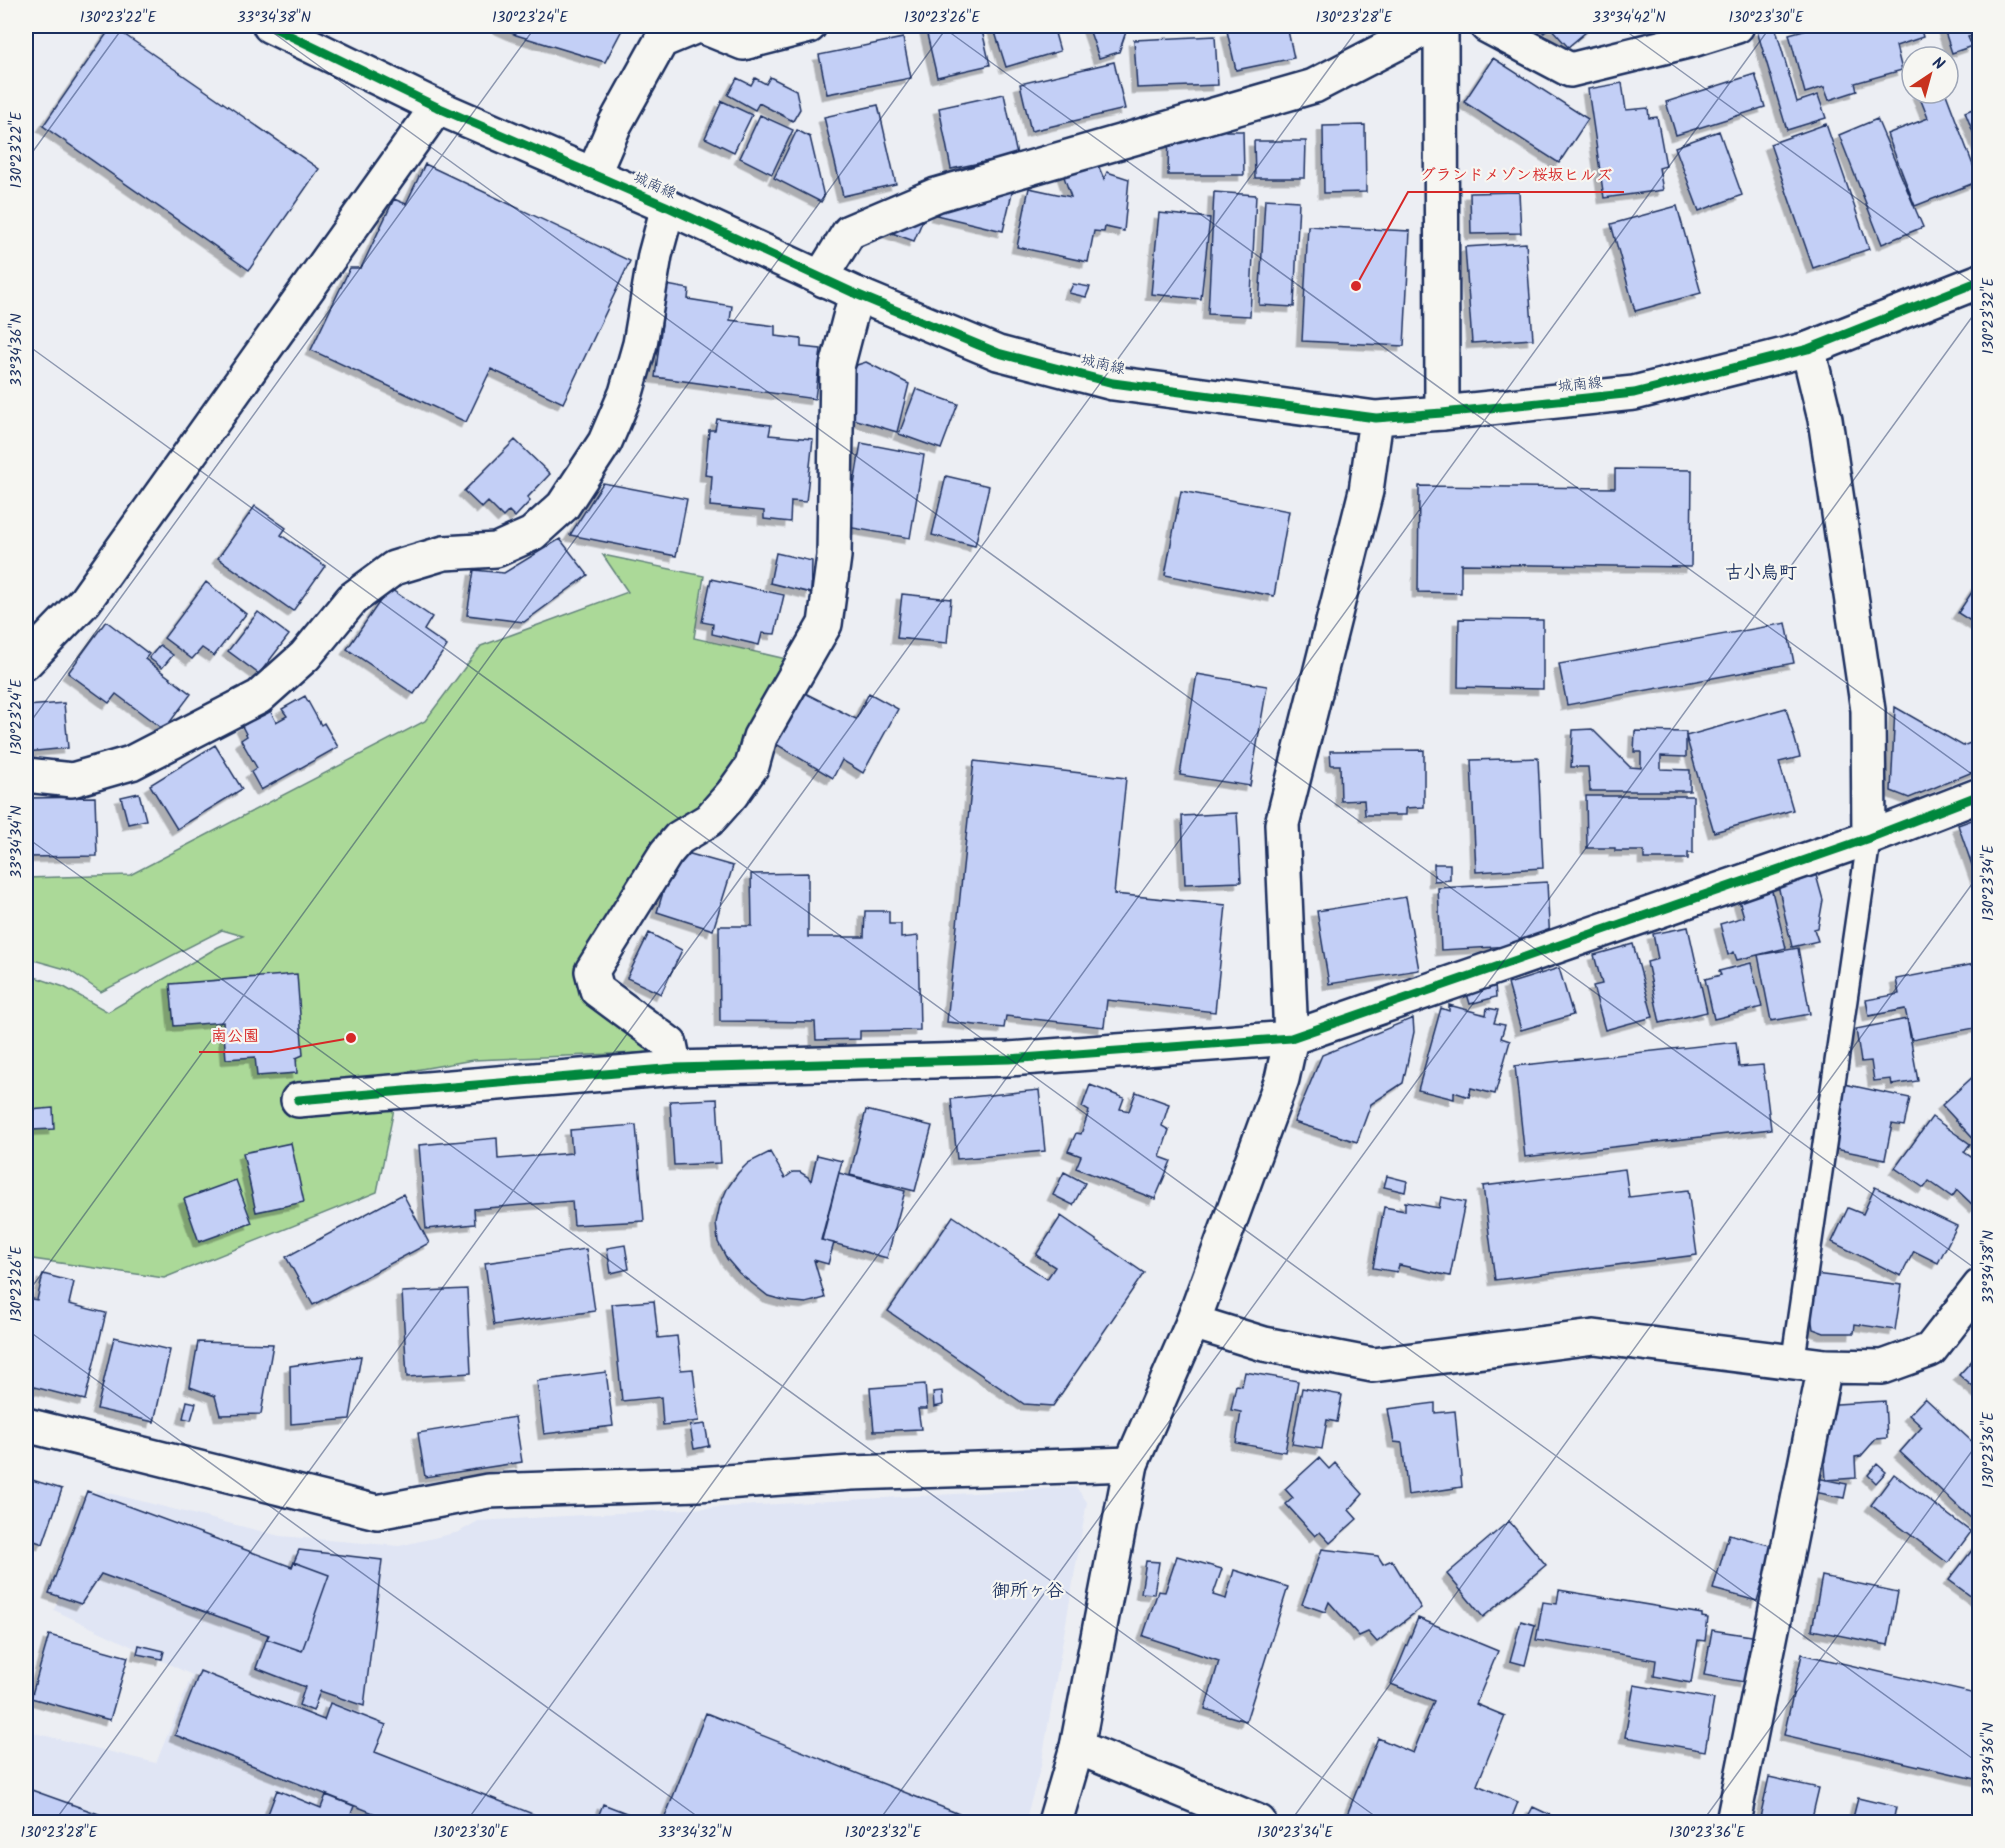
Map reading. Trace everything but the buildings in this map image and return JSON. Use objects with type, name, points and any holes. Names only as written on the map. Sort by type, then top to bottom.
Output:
[{"type":"street","name":"城南線","points":[[270,26],[436,107],[668,207],[856,294],[998,353],[1113,383],[1376,418],[1634,393],[1808,349],[1980,281]]},
{"type":"street","points":[[593,175],[615,124],[661,41],[699,26],[743,43],[809,26]]},
{"type":"street","points":[[824,280],[829,264],[849,232],[936,195],[1314,86],[1430,26]]},
{"type":"street","points":[[1441,26],[1442,413]]},
{"type":"street","points":[[1487,26],[1570,70],[1692,40],[1737,26]]},
{"type":"street","points":[[26,662],[85,601],[436,107]]},
{"type":"street","points":[[26,775],[72,780],[131,763],[260,697],[305,656],[352,599],[394,568],[444,553],[496,550],[532,534],[563,506],[605,442],[626,393],[640,344],[655,255],[668,207]]},
{"type":"street","points":[[675,1068],[670,1044],[597,990],[592,971],[666,853],[679,838],[709,820],[752,766],[760,737],[825,624],[834,556],[837,367],[856,294]]},
{"type":"street","points":[[1808,349],[1825,420],[1868,710],[1869,838]]},
{"type":"street","points":[[1055,1822],[1077,1747],[1131,1464],[1193,1322],[1282,1079],[1291,1038],[1282,824],[1366,491],[1376,418]]},
{"type":"street","points":[[298,1100],[675,1068],[1009,1059],[1291,1038],[1869,838],[1980,795]]},
{"type":"street","points":[[1193,1322],[1264,1344],[1373,1365],[1594,1337],[1825,1365],[1883,1367],[1930,1350],[1980,1286]]},
{"type":"street","points":[[1733,1822],[1825,1365]]},
{"type":"street","points":[[26,1425],[377,1512],[488,1491],[698,1484],[851,1473],[1131,1464]]},
{"type":"street","points":[[1077,1747],[1259,1822]]},
{"type":"lane","points":[[1792,1361],[1869,838]]},
{"type":"shaded area","points":[[1076,1487],[1087,1502],[1041,1766],[1025,1822],[26,1822],[26,1731],[156,1763],[192,1675],[54,1610],[97,1490],[280,1536],[399,1546],[459,1532],[478,1521]]},
{"type":"green space","points":[[603,555],[704,576],[694,638],[795,661],[725,788],[703,807],[657,837],[576,973],[581,992],[661,1052],[473,1060],[398,1073],[393,1114],[377,1192],[164,1278],[26,1258],[26,974],[64,987],[108,1012],[218,947],[243,936],[222,930],[101,992],[69,970],[26,958],[26,878],[130,875],[425,721],[481,646],[628,592]]},
{"type":"cycle path","points":[[270,26],[437,107],[668,207],[856,294],[998,353],[1113,383],[1376,418],[1634,393],[1808,349],[1980,281]]},
{"type":"cycle path","points":[[298,1100],[675,1068],[1009,1059],[1291,1038],[1869,838],[1980,795]]},
{"type":"place","name":"グランドメゾン桜坂ヒルズ","points":[[1356,286]]},
{"type":"place","name":"南公園","points":[[351,1038]]},
{"type":"district","name":"古小烏町","points":[[1761,572]]},
{"type":"district","name":"御所ヶ谷","points":[[1028,1590]]}]
